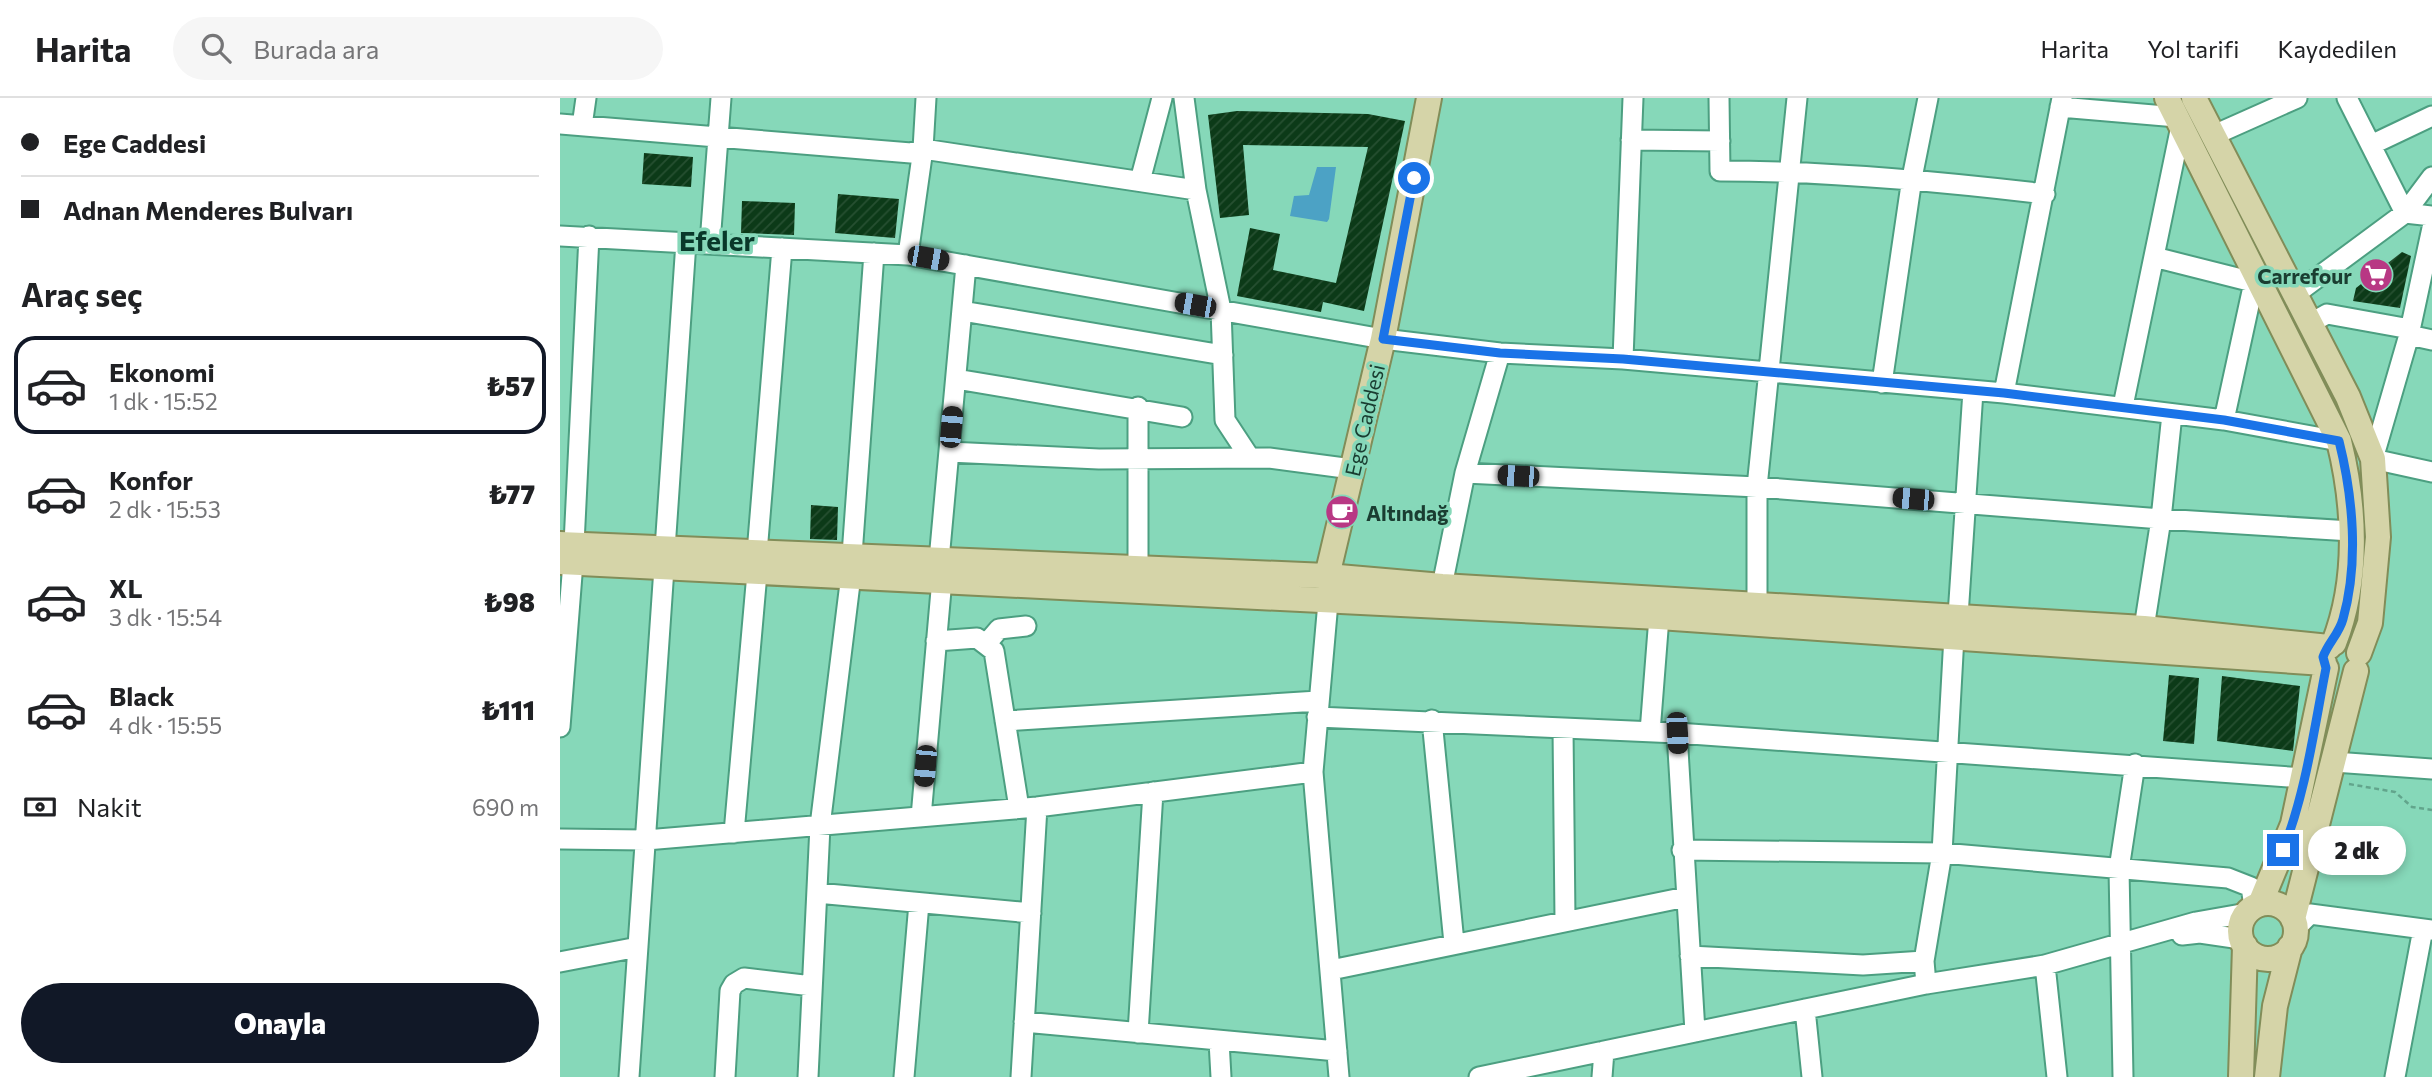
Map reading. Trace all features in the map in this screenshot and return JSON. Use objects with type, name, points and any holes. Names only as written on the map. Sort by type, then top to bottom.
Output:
[{"type":"main road","name":"Ege Caddesi","points":[[1328,602],[1327,576],[1383,339],[1429,98]]},
{"type":"main road","points":[[2194,98],[2348,397],[2373,459],[2378,537],[2370,622],[2275,1006],[2267,1077]]},
{"type":"main road","points":[[2175,114],[2254,277],[2339,441],[2350,483],[2349,586],[2343,619],[2328,655],[2293,824],[2254,907],[2242,920],[2241,1077]]},
{"type":"main road","points":[[567,553],[940,570],[1328,602],[1659,617],[1956,626],[2144,628],[2328,655]]},
{"type":"main road","points":[[940,570],[1138,568],[1327,576],[1442,586],[1757,604],[1956,626],[2328,655],[2346,642],[2358,662]]},
{"type":"main road","points":[[2328,655],[2340,678],[2358,662]]},
{"type":"main road","points":[[2254,907],[2276,904],[2293,931]]},
{"type":"main road","points":[[2243,943],[2251,953],[2267,958],[2284,953],[2293,931]]},
{"type":"street","points":[[582,125],[586,98]]},
{"type":"street","points":[[710,243],[721,98]]},
{"type":"street","points":[[908,255],[923,149],[926,98]]},
{"type":"street","points":[[1140,181],[1162,98]]},
{"type":"street","points":[[1184,98],[1196,190],[1221,310],[1225,421],[1250,458]]},
{"type":"street","points":[[1623,359],[1633,98]]},
{"type":"street","points":[[1719,98],[1720,171],[1790,171],[1912,178],[2045,194]]},
{"type":"street","points":[[1757,604],[1757,487],[1771,373],[1797,98]]},
{"type":"street","points":[[1882,383],[1912,178],[1928,98]]},
{"type":"street","points":[[2214,135],[2297,98]]},
{"type":"street","points":[[2347,98],[2405,213]]},
{"type":"street","points":[[2004,393],[2061,102],[2175,114],[2154,257],[2123,406]]},
{"type":"street","points":[[2371,145],[2432,116]]},
{"type":"street","points":[[560,124],[911,153],[923,149],[1196,190]]},
{"type":"street","points":[[1631,140],[1720,141]]},
{"type":"street","points":[[2294,295],[2405,213],[2432,177]]},
{"type":"street","points":[[2405,213],[2432,216]]},
{"type":"street","points":[[2432,228],[2410,332],[2373,459],[2432,472]]},
{"type":"street","points":[[560,236],[908,255],[1383,339],[1500,353],[1623,359],[2004,393],[2224,420],[2339,441]]},
{"type":"street","points":[[560,727],[567,553],[589,236]]},
{"type":"street","points":[[629,1077],[686,242]]},
{"type":"street","points":[[734,833],[782,248]]},
{"type":"street","points":[[808,1077],[820,826],[852,565],[874,253]]},
{"type":"street","points":[[2154,257],[2254,277],[2224,420]]},
{"type":"street","points":[[921,817],[966,265]]},
{"type":"street","points":[[962,311],[1223,355]]},
{"type":"street","points":[[2309,324],[2328,314],[2410,332],[2432,340]]},
{"type":"street","points":[[1442,586],[1465,473],[1500,353]]},
{"type":"street","points":[[956,379],[1182,417]]},
{"type":"street","points":[[1926,984],[1924,961],[1942,853],[1945,753],[1973,391]]},
{"type":"street","points":[[1138,408],[1138,568]]},
{"type":"street","points":[[2144,628],[2161,519],[2172,414]]},
{"type":"street","points":[[949,452],[1138,459],[1269,458],[1352,469]]},
{"type":"street","points":[[1465,473],[1757,487],[2351,531]]},
{"type":"street","points":[[1328,602],[1313,772],[1339,1077]]},
{"type":"street","points":[[1650,732],[1659,617]]},
{"type":"street","points":[[987,643],[999,629],[1026,626]]},
{"type":"street","points":[[936,641],[977,638],[987,643],[994,651],[1005,721],[1028,807],[1031,913],[1021,1077]]},
{"type":"street","points":[[1005,721],[1318,709],[1432,720],[1677,733],[2304,778]]},
{"type":"street","points":[[1432,720],[1454,943]]},
{"type":"street","points":[[1563,728],[1565,920]]},
{"type":"street","points":[[1677,733],[1695,1032]]},
{"type":"street","points":[[2334,762],[2432,769]]},
{"type":"street","points":[[2123,1077],[2118,942],[2119,869],[2135,764]]},
{"type":"street","points":[[560,839],[646,840],[820,826],[1028,807],[1313,772]]},
{"type":"street","points":[[1138,1033],[1153,792]]},
{"type":"street","points":[[1479,1077],[1926,984],[2045,965],[2118,942],[2254,907],[2251,887],[2228,878],[1942,853],[1682,850]]},
{"type":"street","points":[[817,892],[1031,913]]},
{"type":"street","points":[[1331,970],[1686,897]]},
{"type":"street","points":[[904,1077],[919,903]]},
{"type":"street","points":[[2293,931],[2310,914],[2428,930],[2395,1077]]},
{"type":"street","points":[[2118,942],[2200,933],[2243,943]]},
{"type":"street","points":[[560,962],[638,947]]},
{"type":"street","points":[[1690,956],[1863,965],[1924,961]]},
{"type":"street","points":[[2045,965],[2057,1077]]},
{"type":"street","points":[[725,1077],[730,991],[734,984],[744,978],[812,986]]},
{"type":"street","points":[[1805,1009],[1812,1077]]},
{"type":"street","points":[[1024,1021],[1338,1051]]},
{"type":"street","points":[[1219,1041],[1221,1077]]},
{"type":"street","points":[[1602,1077],[1604,1051]]},
{"type":"path","points":[[2348,785],[2395,792],[2412,807],[2432,810]]},
{"type":"water","points":[[1317,167],[1336,167],[1329,219],[1327,222],[1290,216],[1294,196],[1309,195]]},
{"type":"building","points":[[1237,111],[1368,114],[1405,121],[1364,311],[1323,302],[1321,312],[1237,296],[1250,228],[1280,234],[1273,270],[1336,283],[1368,147],[1243,145],[1249,215],[1220,218],[1208,115]]},
{"type":"building","points":[[644,153],[693,157],[691,187],[642,184]]},
{"type":"building","points":[[838,194],[899,199],[895,238],[835,233]]},
{"type":"building","points":[[742,201],[795,203],[794,235],[741,233]]},
{"type":"building","points":[[2402,252],[2411,256],[2400,308],[2353,301],[2356,288]]},
{"type":"building","points":[[811,505],[838,507],[837,540],[810,539]]},
{"type":"building","points":[[2169,675],[2199,678],[2194,744],[2163,741]]},
{"type":"building","points":[[2222,676],[2300,686],[2293,751],[2217,741]]},
{"type":"place","name":"Carrefour","points":[[2376,275]]},
{"type":"place","name":"Altındağ","points":[[1342,512]]},
{"type":"district","name":"Efeler","points":[[717,240]]},
{"type":"route","points":[[1414,178],[1383,339],[1500,353],[1623,359],[2004,393],[2224,420],[2339,441],[2350,483],[2349,586],[2343,619],[2334,643],[2325,651],[2323,657],[2326,668],[2310,755],[2293,824],[2283,850]]}]
